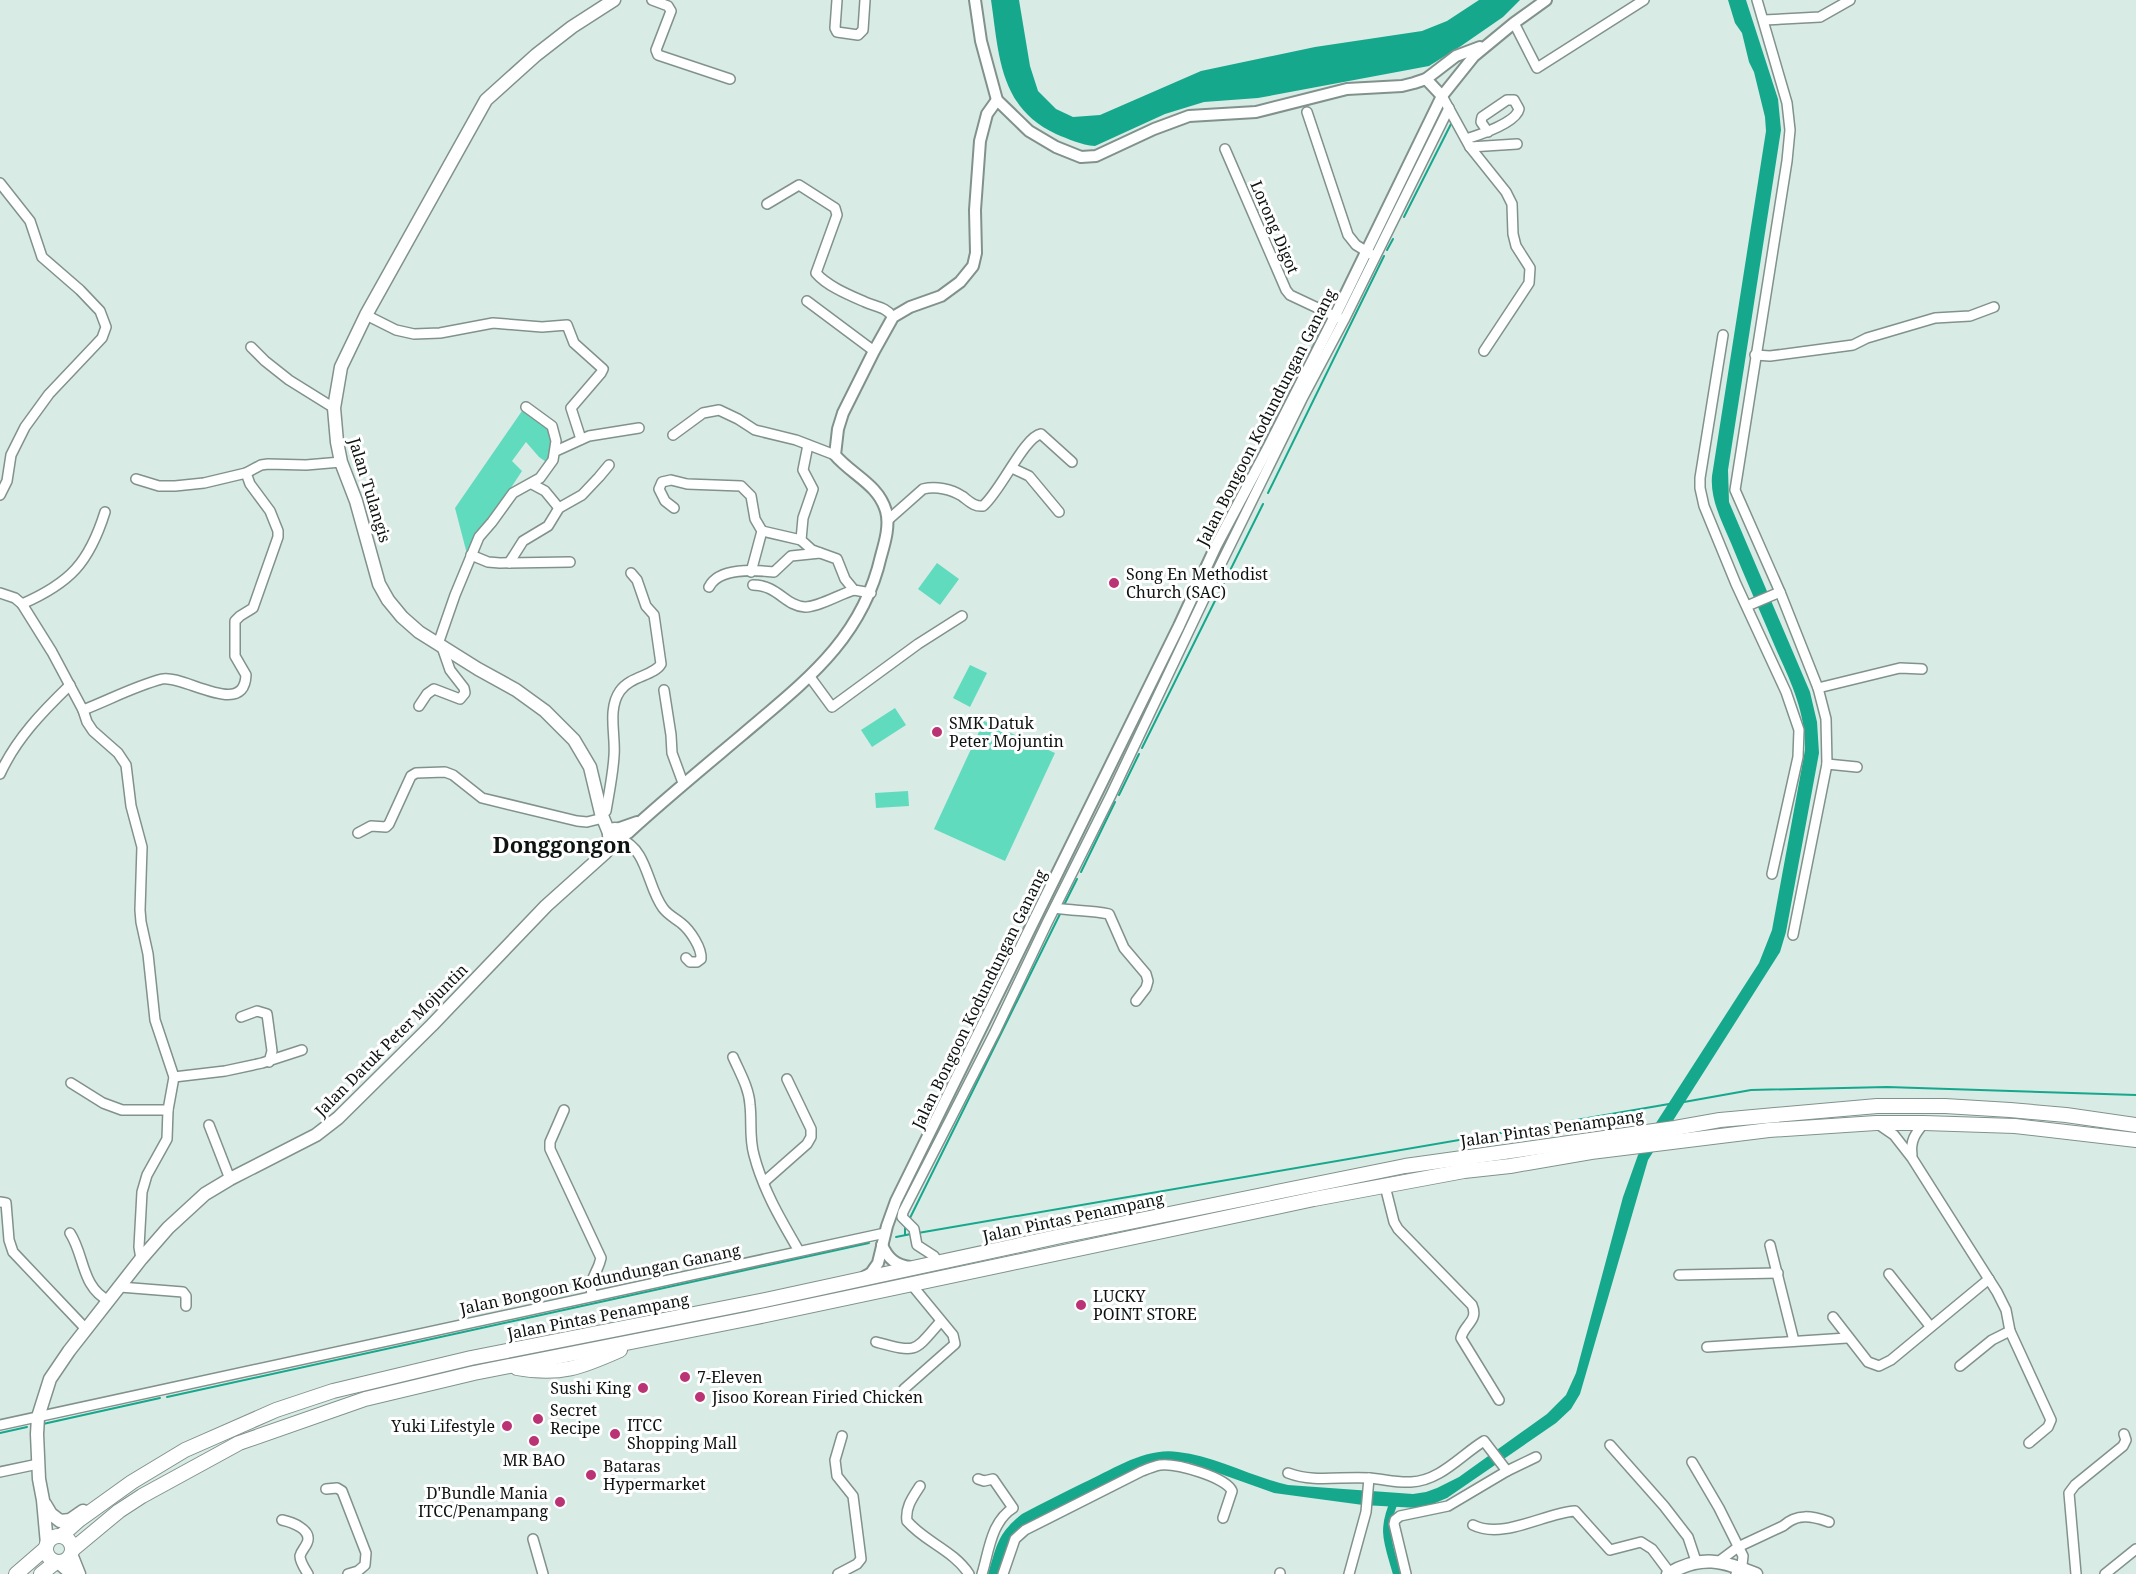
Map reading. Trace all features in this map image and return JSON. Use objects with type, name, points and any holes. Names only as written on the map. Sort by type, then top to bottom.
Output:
[{"type":"main road","name":"Jalan Tulangis","points":[[614,0],[572,27],[536,55],[486,100],[366,315],[342,367],[334,408],[341,462],[356,501],[379,584],[388,600],[402,617],[440,645],[516,690],[561,726],[574,740],[590,767],[603,812],[615,835]]},
{"type":"main road","name":"Jalan Datuk Peter Mojuntin","points":[[46,1546],[37,1434],[38,1417],[50,1379],[141,1259],[190,1206],[230,1179],[316,1136],[338,1118],[424,1033],[546,906],[587,868],[615,835]]},
{"type":"main road","name":"Jalan Pintas Penampang","points":[[61,1536],[122,1489],[185,1450],[276,1410],[333,1391],[471,1358],[579,1338],[1405,1166],[1675,1128],[1708,1121],[1877,1106],[2010,1110],[2136,1125]]},
{"type":"main road","points":[[1919,1106],[1932,1112],[1960,1112],[1967,1115],[1971,1124]]},
{"type":"main road","name":"Jalan Pintas Penampang","points":[[41,1574],[134,1501],[239,1443],[364,1399],[511,1366],[1385,1186],[1464,1171],[1510,1166],[1591,1152],[1769,1130],[1876,1123],[1971,1124],[2063,1130],[2136,1140]]},
{"type":"main road","points":[[750,1302],[754,1308],[779,1312]]},
{"type":"main road","points":[[579,1338],[591,1342],[596,1349],[593,1360],[588,1365]]},
{"type":"main road","points":[[511,1366],[539,1372],[579,1368],[641,1340]]},
{"type":"main road","points":[[43,1500],[55,1518],[64,1521],[74,1517],[111,1492],[122,1489]]},
{"type":"main road","points":[[16,1574],[52,1538],[61,1536],[70,1543],[64,1557],[72,1574]]},
{"type":"main road","points":[[46,1546],[49,1558],[64,1557]]},
{"type":"main road","points":[[64,1557],[79,1574]]},
{"type":"main road","points":[[1669,1573],[1696,1561],[1718,1562],[1738,1571],[1756,1574]]},
{"type":"street","points":[[652,0],[668,6],[671,11],[656,51],[658,55],[730,79]]},
{"type":"street","points":[[837,0],[835,28],[837,32],[858,35],[863,30],[865,0]]},
{"type":"street","points":[[975,0],[981,41],[997,100],[1039,138],[1074,155],[1089,157],[1189,116],[1256,112],[1347,89],[1402,86],[1426,79],[1456,56],[1487,45]]},
{"type":"street","name":"Jalan Bongoon Kodundungan Ganang","points":[[0,1425],[101,1401],[799,1251],[884,1239],[896,1201],[1216,546],[1325,346],[1371,254],[1442,96],[1463,68],[1487,45],[1546,0]]},
{"type":"street","points":[[1514,23],[1537,68],[1644,0]]},
{"type":"street","points":[[1757,0],[1787,103],[1790,129],[1735,490],[1776,593],[1818,688],[1826,719],[1827,764],[1793,935]]},
{"type":"street","points":[[1764,20],[1820,17],[1850,0]]},
{"type":"street","points":[[1426,79],[1442,96],[1468,143],[1506,192],[1512,204],[1513,234],[1516,246],[1531,274],[1529,283],[1484,351]]},
{"type":"street","points":[[767,204],[799,185],[835,208],[837,215],[816,273],[841,290],[889,312],[941,296],[960,282],[973,266],[976,253],[975,210],[980,141],[987,114],[997,100]]},
{"type":"street","points":[[1307,112],[1348,236],[1356,245],[1371,254],[1449,108]]},
{"type":"street","points":[[1468,143],[1488,132]]},
{"type":"street","points":[[1468,143],[1517,144]]},
{"type":"street","name":"Lorong Digot","points":[[1225,149],[1283,286],[1290,295],[1339,318]]},
{"type":"street","points":[[0,183],[30,221],[42,257],[91,301],[100,311],[106,327],[102,338],[49,394],[25,427],[11,455],[7,481],[0,495]]},
{"type":"street","points":[[807,301],[869,347]]},
{"type":"street","points":[[1755,356],[1853,345],[1867,338],[1935,318],[1970,316],[1994,307]]},
{"type":"street","points":[[832,454],[843,413],[869,347],[889,312]]},
{"type":"street","points":[[366,315],[396,330],[414,334],[440,333],[493,323],[542,327],[567,325],[574,343],[603,369],[571,408],[581,439]]},
{"type":"street","points":[[1723,335],[1700,488],[1704,506],[1750,605],[1799,730],[1798,757],[1772,874]]},
{"type":"street","points":[[938,1262],[917,1245],[914,1229],[902,1217],[1111,795],[1302,399],[1325,346]]},
{"type":"street","points":[[251,347],[290,380],[334,408]]},
{"type":"street","points":[[419,706],[427,694],[434,689],[460,699],[465,693],[465,688],[450,670],[440,645],[471,555],[479,537],[513,493],[532,484],[548,470],[556,451],[552,426],[526,407]]},
{"type":"street","points":[[672,435],[703,413],[719,410],[755,430],[818,448],[832,454],[876,491],[888,520],[923,489],[928,488],[941,488],[954,492],[976,506],[983,506],[1032,438],[1041,434],[1072,462]]},
{"type":"street","points":[[556,451],[581,439],[639,428]]},
{"type":"street","points":[[801,540],[803,518],[813,489],[803,470],[808,445]]},
{"type":"street","points":[[136,479],[159,486],[175,486],[204,483],[246,473],[261,465],[341,462]]},
{"type":"street","points":[[509,563],[523,541],[551,523],[559,508],[590,488],[609,465]]},
{"type":"street","points":[[1012,468],[1029,476],[1059,512]]},
{"type":"street","points":[[83,710],[164,678],[212,692],[228,694],[236,693],[243,687],[246,675],[235,656],[236,621],[253,608],[256,602],[278,537],[276,524],[270,511],[250,484],[246,473]]},
{"type":"street","points":[[674,508],[665,501],[659,489],[662,482],[666,480],[687,484],[741,486],[751,496],[755,519],[762,531],[751,572]]},
{"type":"street","points":[[532,484],[545,490],[559,508]]},
{"type":"street","points":[[22,604],[54,588],[77,568],[97,539],[105,512]]},
{"type":"street","name":"Jalan Datuk Peter Mojuntin","points":[[615,835],[643,820],[683,783],[810,677],[850,628],[871,593],[888,520]]},
{"type":"street","points":[[762,531],[801,540],[807,547],[837,559],[845,579],[854,590]]},
{"type":"street","points":[[709,587],[715,578],[723,575],[774,572],[788,557],[821,553]]},
{"type":"street","points":[[471,555],[488,562],[570,562]]},
{"type":"street","points":[[358,833],[371,826],[389,824],[411,776],[416,772],[434,771],[453,775],[472,792],[488,800],[529,808],[577,822],[587,822],[603,812],[614,753],[613,718],[616,698],[628,683],[655,670],[661,664],[654,615],[646,606],[638,580],[631,573]]},
{"type":"street","points":[[753,585],[771,588],[790,602],[802,606],[814,606],[854,590],[871,593]]},
{"type":"street","points":[[0,593],[15,598],[22,604],[52,652],[87,722],[93,731],[118,753],[126,765],[131,806],[143,857],[140,910],[148,954],[155,1020],[174,1077],[165,1145],[143,1183],[139,1247],[141,1259]]},
{"type":"street","points":[[1750,605],[1776,593]]},
{"type":"street","points":[[810,677],[832,707],[918,644],[962,616]]},
{"type":"street","points":[[1818,688],[1900,668],[1922,669]]},
{"type":"street","points":[[0,774],[28,728],[70,685]]},
{"type":"street","points":[[664,690],[672,753],[683,783]]},
{"type":"street","points":[[1827,764],[1857,767]]},
{"type":"street","points":[[615,835],[627,842],[642,860],[653,891],[665,911],[683,924],[699,946],[701,959],[697,962],[690,962],[686,957]]},
{"type":"street","points":[[1055,908],[1109,914],[1124,948],[1146,974],[1148,981],[1146,988],[1137,1001]]},
{"type":"street","points":[[1035,918],[1047,922]]},
{"type":"street","points":[[241,1017],[257,1011],[267,1014],[272,1051],[269,1062]]},
{"type":"street","points":[[980,1030],[995,1032]]},
{"type":"street","points":[[174,1077],[225,1071],[269,1062],[302,1050]]},
{"type":"street","points":[[733,1058],[747,1090],[750,1105],[749,1135],[754,1158],[780,1219],[799,1251]]},
{"type":"street","points":[[764,1182],[812,1137],[811,1129],[788,1079]]},
{"type":"street","points":[[71,1083],[96,1099],[123,1110],[133,1112],[150,1109],[168,1110]]},
{"type":"street","points":[[564,1110],[550,1142],[550,1149],[601,1258],[591,1281],[592,1296]]},
{"type":"street","points":[[1876,1123],[1894,1135],[1912,1158],[1989,1279],[2006,1310],[2010,1331],[2051,1420],[2048,1427],[2029,1443]]},
{"type":"street","points":[[1912,1158],[1911,1142],[1924,1123]]},
{"type":"street","points":[[209,1125],[230,1179]]},
{"type":"street","points":[[1385,1186],[1394,1222],[1398,1229],[1472,1305],[1475,1313],[1474,1319],[1464,1329],[1461,1338],[1499,1400]]},
{"type":"street","points":[[0,1202],[6,1203],[9,1245],[19,1259],[86,1329]]},
{"type":"street","points":[[70,1233],[78,1245],[86,1276],[92,1288],[99,1296],[109,1300]]},
{"type":"street","points":[[884,1239],[891,1260],[914,1268]]},
{"type":"street","points":[[857,1280],[875,1269],[884,1239]]},
{"type":"street","points":[[0,1250],[9,1245]]},
{"type":"street","points":[[1770,1245],[1794,1341]]},
{"type":"street","points":[[1679,1275],[1778,1273]]},
{"type":"street","points":[[1888,1274],[1930,1326]]},
{"type":"street","points":[[1833,1317],[1847,1338],[1868,1362],[1879,1366],[1891,1360],[1989,1279]]},
{"type":"street","points":[[904,1389],[955,1344],[953,1335],[911,1284]]},
{"type":"street","points":[[120,1287],[183,1292],[186,1296],[186,1306]]},
{"type":"street","points":[[876,1342],[904,1349],[914,1349],[941,1321]]},
{"type":"street","points":[[1960,1366],[1992,1340],[2010,1331]]},
{"type":"street","points":[[1707,1347],[1847,1338]]},
{"type":"street","points":[[2076,1574],[2069,1493],[2075,1485],[2123,1446],[2126,1440],[2124,1434]]},
{"type":"street","points":[[837,1574],[857,1564],[861,1559],[853,1496],[837,1476],[835,1460],[842,1436]]},
{"type":"street","points":[[1287,1473],[1317,1479],[1353,1476],[1368,1481],[1421,1480],[1438,1473],[1484,1441],[1504,1468]]},
{"type":"street","points":[[1610,1445],[1688,1537],[1696,1561]]},
{"type":"street","points":[[1406,1574],[1399,1550],[1395,1520],[1407,1513],[1448,1506],[1504,1468],[1536,1457]]},
{"type":"street","points":[[1692,1462],[1743,1556],[1738,1571]]},
{"type":"street","points":[[0,1472],[38,1464]]},
{"type":"street","points":[[1003,1574],[1014,1539],[1025,1530],[1142,1471],[1160,1465],[1181,1466],[1226,1483],[1232,1491],[1223,1518]]},
{"type":"street","points":[[978,1479],[984,1481],[993,1479],[1013,1508],[1000,1519],[996,1527],[982,1574]]},
{"type":"street","points":[[1349,1574],[1366,1512],[1368,1481]]},
{"type":"street","points":[[920,1486],[910,1502],[906,1513],[907,1521],[936,1546],[954,1556],[969,1574]]},
{"type":"street","points":[[326,1490],[337,1488],[342,1491],[366,1553],[365,1565],[348,1574]]},
{"type":"street","points":[[1473,1525],[1481,1529],[1499,1528],[1575,1511],[1610,1550],[1641,1542],[1652,1549],[1669,1573]]},
{"type":"street","points":[[1718,1562],[1738,1547],[1783,1526],[1798,1516],[1829,1522]]},
{"type":"street","points":[[282,1520],[301,1528],[308,1535],[309,1540],[300,1555],[308,1574]]},
{"type":"street","points":[[533,1539],[543,1574]]},
{"type":"street","points":[[2105,1574],[2136,1549]]},
{"type":"shaded area","points":[[991,0],[1019,0],[1030,66],[1038,91],[1056,109],[1073,117],[1100,115],[1201,71],[1315,47],[1422,31],[1447,21],[1479,0],[1520,0],[1503,17],[1429,66],[1258,98],[1204,102],[1165,114],[1095,146],[1056,134],[1037,123],[1023,110],[1005,78]]},
{"type":"shaded area","points":[[1728,0],[1746,0],[1778,99],[1781,130],[1728,470],[1729,502],[1810,692],[1817,722],[1819,753],[1786,932],[1780,952],[1648,1160],[1580,1394],[1571,1409],[1556,1423],[1447,1498],[1428,1506],[1418,1508],[1363,1505],[1274,1493],[1190,1463],[1171,1460],[1140,1468],[1022,1527],[1010,1539],[998,1574],[988,1574],[1003,1534],[1022,1514],[1141,1456],[1166,1451],[1178,1452],[1220,1462],[1288,1485],[1413,1494],[1437,1488],[1459,1477],[1547,1414],[1566,1395],[1576,1373],[1623,1197],[1638,1155],[1656,1123],[1759,963],[1772,930],[1805,750],[1803,723],[1796,698],[1721,519],[1712,485],[1766,131],[1765,117],[1754,72],[1749,62],[1742,33],[1735,23]]},
{"type":"shaded area","points":[[524,408],[551,427],[554,439],[549,464],[539,457],[526,442],[512,461],[522,471],[467,554],[455,508]]},
{"type":"shaded area","points":[[937,563],[959,579],[940,605],[918,589]]},
{"type":"shaded area","points":[[970,665],[987,673],[970,707],[953,698]]},
{"type":"shaded area","points":[[895,708],[906,725],[872,747],[861,730]]},
{"type":"shaded area","points":[[984,721],[1055,753],[1005,861],[934,829]]},
{"type":"shaded area","points":[[908,791],[909,806],[876,808],[875,793]]},
{"type":"waterway","points":[[1404,217],[1452,122]]},
{"type":"waterway","points":[[1387,250],[1393,239]]},
{"type":"waterway","points":[[1268,493],[1384,256]]},
{"type":"waterway","points":[[1142,748],[1263,504]]},
{"type":"waterway","points":[[1119,795],[1139,754]]},
{"type":"waterway","points":[[1081,872],[1115,802]]},
{"type":"waterway","points":[[1063,907],[1077,879]]},
{"type":"waterway","points":[[909,1220],[1060,914]]},
{"type":"waterway","points":[[1684,1102],[1751,1090],[1887,1087],[2136,1095]]},
{"type":"waterway","points":[[918,1233],[1669,1104]]},
{"type":"waterway","points":[[905,1228],[905,1235]]},
{"type":"waterway","points":[[896,1237],[911,1234]]},
{"type":"waterway","points":[[167,1397],[869,1243]]},
{"type":"waterway","points":[[43,1424],[160,1398]]},
{"type":"waterway","points":[[0,1433],[27,1427]]},
{"type":"waterway","points":[[1395,1500],[1388,1520],[1387,1537],[1397,1574]]},
{"type":"place","name":"Song En Methodist Church (SAC)","points":[[1114,583]]},
{"type":"place","name":"SMK Datuk Peter Mojuntin","points":[[937,732]]},
{"type":"place","name":"LUCKY POINT STORE","points":[[1081,1305]]},
{"type":"place","name":"7-Eleven","points":[[685,1377]]},
{"type":"place","name":"Sushi King","points":[[643,1388]]},
{"type":"place","name":"Jisoo Korean Firied Chicken","points":[[700,1397]]},
{"type":"place","name":"Secret Recipe","points":[[538,1419]]},
{"type":"place","name":"Yuki Lifestyle","points":[[507,1426]]},
{"type":"place","name":"ITCC Shopping Mall","points":[[615,1434]]},
{"type":"place","name":"MR BAO","points":[[534,1441]]},
{"type":"place","name":"Bataras Hypermarket","points":[[591,1475]]},
{"type":"place","name":"D'Bundle Mania ITCC/Penampang","points":[[560,1502]]},
{"type":"district","name":"Donggongon","points":[[562,844]]}]
